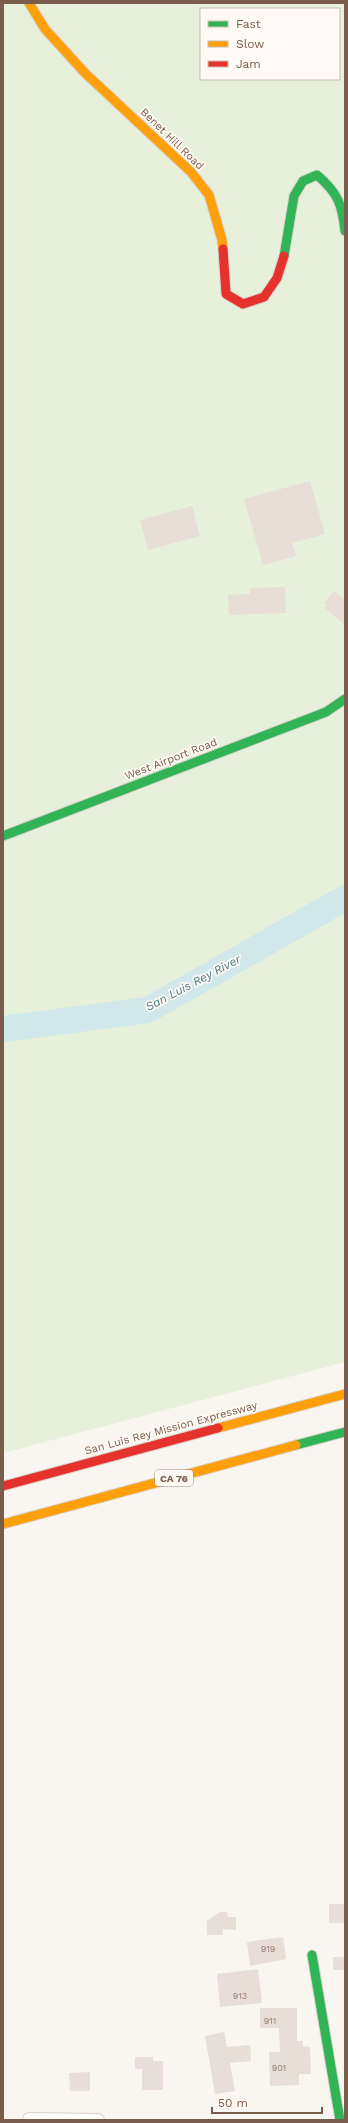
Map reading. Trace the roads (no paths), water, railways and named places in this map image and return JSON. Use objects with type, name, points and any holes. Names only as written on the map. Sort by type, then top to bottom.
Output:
[{"type":"main road","name":"Benet Hill Road","points":[[29,3],[45,29],[85,73],[191,172],[209,195],[222,240],[226,294],[244,304],[264,297],[277,278],[285,253],[294,196],[303,181],[317,175],[334,189],[342,208],[345,231]]},
{"type":"main road","name":"West Airport Road","points":[[3,836],[326,712],[345,699]]},
{"type":"main road","name":"San Luis Rey Mission Expressway","points":[[3,1486],[345,1394]]},
{"type":"main road","name":"CA 76","points":[[3,1524],[345,1432]]},
{"type":"main road","points":[[312,1955],[340,2120]]},
{"type":"street","points":[[29,2119],[98,2120]]},
{"type":"waterway","name":"San Luis Rey River","points":[[3,1029],[148,1010],[345,898]]}]
